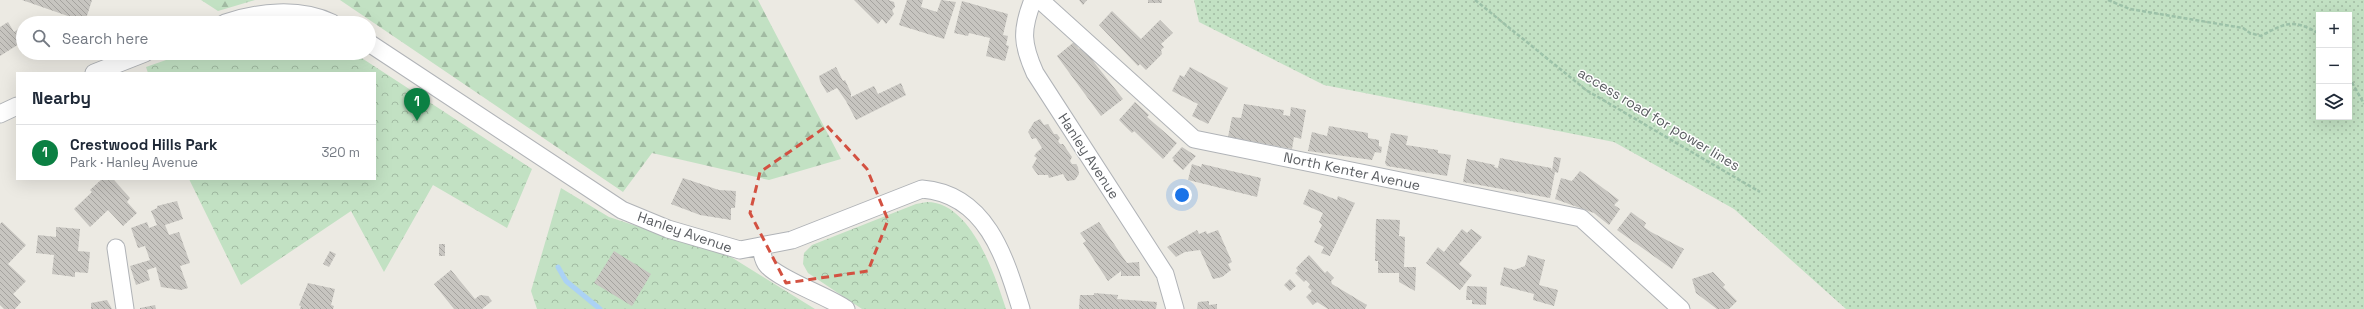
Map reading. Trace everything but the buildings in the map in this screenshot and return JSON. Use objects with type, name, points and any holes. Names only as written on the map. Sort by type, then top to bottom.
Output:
[{"type":"street","name":"Hanley Avenue","points":[[1033,0],[1025,20],[1025,51],[1035,73],[1165,274],[1175,309]]},
{"type":"street","name":"North Kenter Avenue","points":[[1040,0],[1194,138],[1581,218],[1681,309]]},
{"type":"street","points":[[257,16],[282,13],[306,16]]},
{"type":"street","name":"Hanley Avenue","points":[[376,48],[622,210],[668,229],[740,250],[792,240],[922,189],[940,190],[956,198],[974,212],[992,237],[1016,288],[1021,309]]},
{"type":"street","points":[[97,72],[127,60]]},
{"type":"street","points":[[0,114],[16,106]]},
{"type":"street","points":[[761,247],[766,264],[776,272],[833,300],[846,309]]},
{"type":"street","points":[[116,248],[125,309]]},
{"type":"path","name":"access road for power lines","points":[[1475,0],[1586,90],[1760,192]]},
{"type":"path","points":[[2108,0],[2130,9],[2243,28],[2250,33],[2261,36],[2286,23],[2307,27],[2316,32]]},
{"type":"path","points":[[2352,82],[2364,104]]},
{"type":"highlighted area","points":[[827,126],[867,169],[888,220],[868,271],[786,283],[750,213],[760,172]]},
{"type":"green space","points":[[201,0],[255,0],[218,11]]},
{"type":"green space","points":[[340,0],[758,0],[841,159],[769,180],[652,153],[623,192],[376,24],[376,16],[364,16]]},
{"type":"green space","points":[[1194,0],[2364,0],[2364,309],[1846,309],[1734,209],[1614,142],[1324,85],[1199,22]]},
{"type":"green space","points":[[166,60],[365,60],[532,169],[507,228],[433,185],[384,272],[351,211],[241,285],[189,180],[376,180],[376,72],[148,72],[146,67]]},
{"type":"green space","points":[[561,188],[609,217],[731,257],[815,309],[537,309],[531,291]]},
{"type":"green space","points":[[927,202],[943,205],[956,214],[968,227],[988,260],[1006,309],[862,309],[808,273],[803,264],[804,253],[812,245],[916,204]]},
{"type":"waterway","points":[[558,267],[566,281],[600,309]]},
{"type":"place","name":"Crestwood Hills Park","points":[[417,121]]}]
